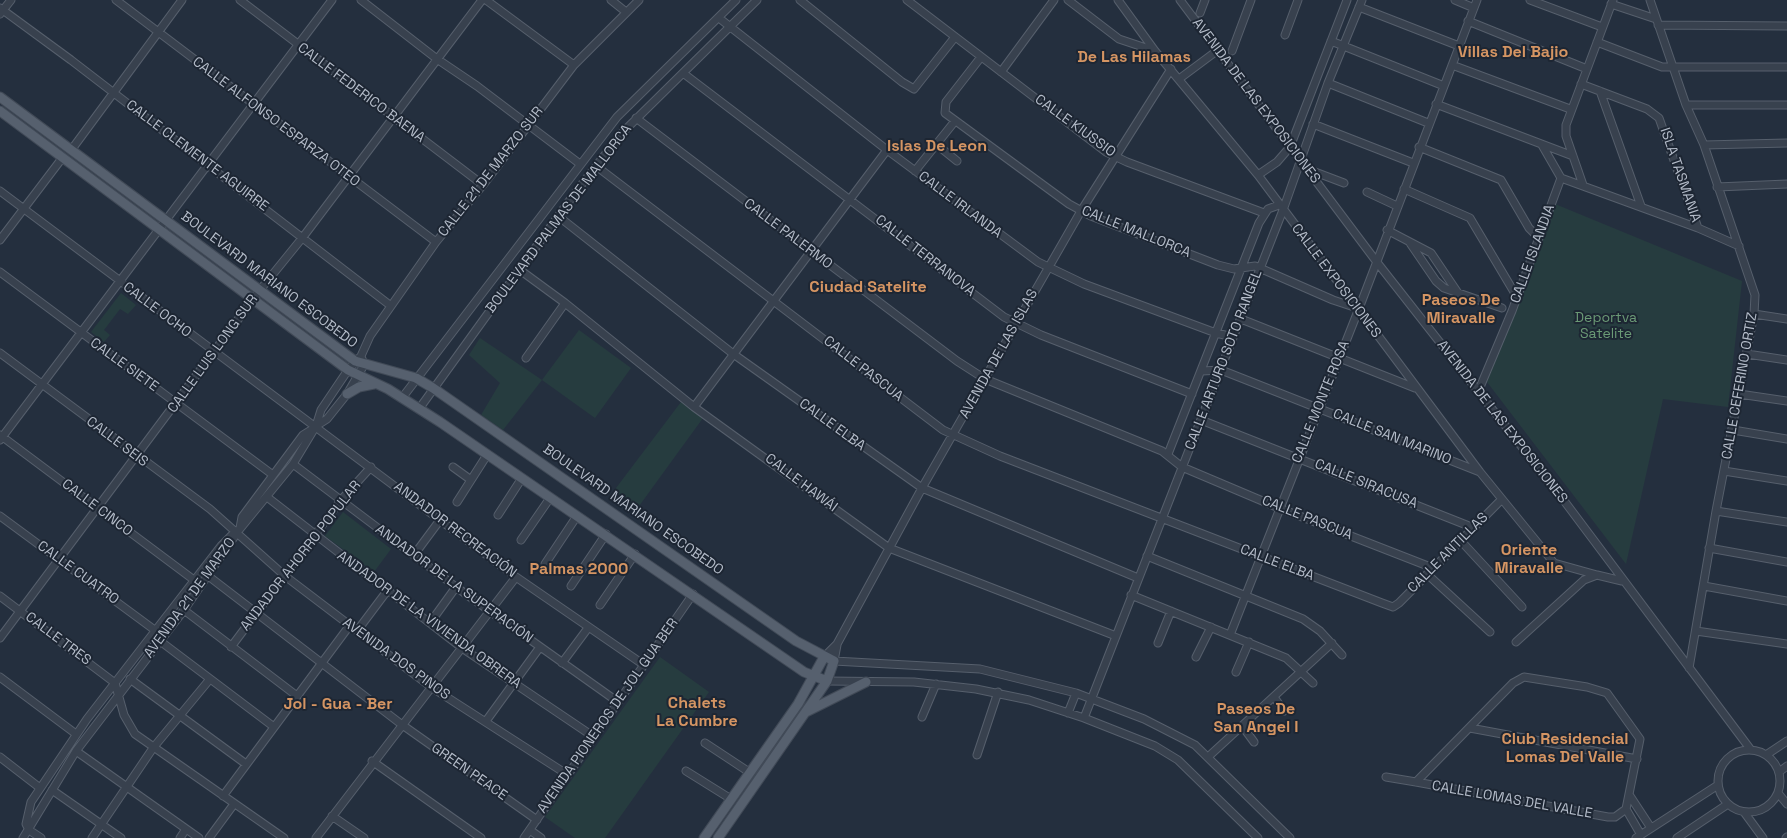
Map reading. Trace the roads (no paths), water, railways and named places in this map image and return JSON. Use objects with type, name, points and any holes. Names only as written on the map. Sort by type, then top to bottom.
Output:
[{"type":"main road","name":"BOULEVARD MARIANO ESCOBEDO","points":[[0,97],[260,290],[360,361],[416,378],[433,388],[796,641],[834,661]]},
{"type":"main road","name":"BOULEVARD MARIANO ESCOBEDO","points":[[0,111],[252,301],[348,370],[378,384],[419,409],[606,534],[814,677],[827,681]]},
{"type":"main road","points":[[347,394],[360,387],[378,384]]},
{"type":"main road","points":[[704,838],[798,704],[824,657]]},
{"type":"main road","points":[[718,838],[827,681],[834,661]]},
{"type":"main road","points":[[806,712],[866,682]]},
{"type":"street","points":[[1,11],[11,0]]},
{"type":"street","name":"CALLE ALFONSO ESPARZA OTEO","points":[[116,0],[436,242]]},
{"type":"street","points":[[72,149],[182,0]]},
{"type":"street","name":"CALLE FEDERICO BAENA","points":[[240,0],[483,185]]},
{"type":"street","points":[[1,437],[332,0]]},
{"type":"street","points":[[361,0],[437,59],[580,164]]},
{"type":"street","name":"CALLE LUIS LONG SUR","points":[[0,638],[260,290],[303,237],[482,0]]},
{"type":"street","points":[[486,0],[574,65]]},
{"type":"street","points":[[610,0],[626,12]]},
{"type":"street","name":"CALLE 21 DE MARZO SUR","points":[[360,361],[370,336],[436,242],[483,185],[574,65],[639,0]]},
{"type":"street","name":"BOULEVARD PALMAS DE MALLORCA","points":[[402,398],[464,319],[580,164],[628,105],[736,0]]},
{"type":"street","name":"BOULEVARD PALMAS DE MALLORCA","points":[[419,409],[596,166],[636,118],[757,0]]},
{"type":"street","points":[[800,0],[902,82],[914,88],[955,37]]},
{"type":"street","name":"CALLE KIUSSIO","points":[[906,0],[1090,141],[1114,156],[1264,213]]},
{"type":"street","points":[[1002,72],[1054,0]]},
{"type":"street","points":[[1068,0],[1119,39],[1155,51]]},
{"type":"street","name":"CALLE EXPOSICIONES","points":[[1118,0],[1155,51],[1258,175],[1356,309],[1480,472],[1554,563],[1597,575]]},
{"type":"street","name":"AVENIDA DE LAS EXPOSICIONES","points":[[1180,0],[1376,261],[1562,498],[1622,581],[1751,750]]},
{"type":"street","points":[[1200,13],[1205,0]]},
{"type":"street","points":[[1232,51],[1251,0]]},
{"type":"street","points":[[1285,34],[1298,0]]},
{"type":"street","points":[[1258,175],[1277,162],[1290,147],[1347,0]]},
{"type":"street","points":[[1455,0],[1474,8]]},
{"type":"street","name":"CALLE MONTE ROSA","points":[[1230,635],[1477,0]]},
{"type":"street","points":[[1530,0],[1602,28]]},
{"type":"street","name":"CALLE CEFERINO ORTIZ","points":[[1650,0],[1686,106],[1704,145],[1754,289],[1754,314],[1716,511],[1689,668]]},
{"type":"street","points":[[1583,185],[1565,132],[1570,109],[1612,2],[1657,22],[1787,26]]},
{"type":"street","points":[[1360,4],[1459,46]]},
{"type":"street","name":"CALLE ARTURO SOTO RANGEL","points":[[1084,718],[1182,466],[1202,420],[1328,84],[1360,4]]},
{"type":"street","name":"CALLE CLEMENTE AGUIRRE","points":[[1,11],[113,92],[391,306]]},
{"type":"street","name":"CALLE IRLANDA","points":[[719,18],[729,28],[887,150],[1024,252],[1048,267],[1084,284],[1216,333],[1233,337]]},
{"type":"street","points":[[1468,21],[1587,69]]},
{"type":"street","points":[[1331,41],[1444,86]]},
{"type":"street","points":[[1597,42],[1651,64],[1672,67],[1787,67]]},
{"type":"street","points":[[1179,79],[1218,50]]},
{"type":"street","name":"CALLE MALLORCA","points":[[981,57],[944,106],[945,113],[1048,190],[1080,211],[1218,265],[1234,269],[1241,267],[1260,268],[1356,309]]},
{"type":"street","points":[[1452,65],[1570,109]]},
{"type":"street","name":"AVENIDA DE LAS ISLAS","points":[[824,657],[837,644],[922,488],[1080,211],[1171,70]]},
{"type":"street","name":"CALLE TERRANOVA","points":[[683,73],[851,198],[986,304],[1016,323],[1192,394]]},
{"type":"street","points":[[1328,84],[1428,123]]},
{"type":"street","name":"ISLA TASMANIA","points":[[1580,84],[1647,109],[1659,118],[1698,228]]},
{"type":"street","points":[[1600,91],[1642,206]]},
{"type":"street","points":[[1436,104],[1573,156]]},
{"type":"street","points":[[1686,106],[1787,105]]},
{"type":"street","name":"CALLE PALERMO","points":[[636,118],[957,361],[985,379],[1168,454],[1182,466]]},
{"type":"street","points":[[915,171],[955,120]]},
{"type":"street","points":[[1313,124],[1413,163]]},
{"type":"street","points":[[1704,145],[1787,143]]},
{"type":"street","points":[[936,144],[957,161]]},
{"type":"street","points":[[1542,145],[1561,178],[1642,206],[1739,246]]},
{"type":"street","points":[[1419,147],[1501,180],[1529,228],[1539,238]]},
{"type":"street","points":[[694,407],[732,353],[887,150]]},
{"type":"street","points":[[0,240],[63,157]]},
{"type":"street","name":"CALLE PASCUA","points":[[596,166],[926,418],[953,435],[1000,456],[1162,517]]},
{"type":"street","points":[[1307,168],[1344,183]]},
{"type":"street","name":"CALLE ISLANDIA","points":[[1478,392],[1517,297],[1561,178]]},
{"type":"street","points":[[1718,187],[1787,184]]},
{"type":"street","points":[[1404,189],[1470,218],[1517,297]]},
{"type":"street","name":"CALLE OCHO","points":[[0,191],[316,426]]},
{"type":"street","points":[[1367,192],[1397,206]]},
{"type":"street","points":[[1168,454],[1264,213],[1281,208]]},
{"type":"street","name":"CALLE ELBA","points":[[558,216],[732,353],[922,488],[1138,578]]},
{"type":"street","points":[[1387,230],[1434,256],[1458,293]]},
{"type":"street","points":[[1410,242],[1436,281],[1444,288],[1502,308]]},
{"type":"street","name":"CALLE HAWÁI","points":[[520,270],[565,303],[694,407],[890,548],[1116,636]]},
{"type":"street","name":"CALLE SIETE","points":[[0,272],[273,475]]},
{"type":"street","points":[[526,358],[565,303]]},
{"type":"street","points":[[1754,314],[1787,319]]},
{"type":"street","points":[[1241,319],[1338,359],[1416,388]]},
{"type":"street","name":"CALLE SEIS","points":[[0,353],[238,531]]},
{"type":"street","points":[[1747,354],[1787,360]]},
{"type":"street","points":[[41,838],[27,835],[26,818],[28,807],[76,734],[194,580],[238,531],[242,516],[303,435],[316,426],[321,410],[348,370],[360,361]]},
{"type":"street","name":"AVENIDA 21 DE MARZO","points":[[27,835],[76,751],[184,610],[238,531],[293,464],[316,426],[326,419],[347,394],[358,376],[360,361]]},
{"type":"street","points":[[1202,371],[1221,370]]},
{"type":"street","name":"CALLE SAN MARINO","points":[[1221,370],[1480,472]]},
{"type":"street","points":[[1739,394],[1787,401]]},
{"type":"street","name":"CALLE SIRACUSA","points":[[1202,420],[1300,457],[1474,528]]},
{"type":"street","name":"ANDADOR RECREACIÓN","points":[[316,426],[516,577],[644,665]]},
{"type":"street","points":[[1733,430],[1787,439]]},
{"type":"street","name":"CALLE CINCO","points":[[1,437],[194,580]]},
{"type":"street","points":[[457,502],[487,455]]},
{"type":"street","name":"ANDADOR DE LA SUPERACIÓN","points":[[293,464],[490,612],[618,702]]},
{"type":"street","name":"CALLE PASCUA","points":[[1182,466],[1430,571]]},
{"type":"street","name":"ANDADOR AHORRO POPULAR","points":[[232,646],[341,500],[371,467]]},
{"type":"street","points":[[453,467],[471,480]]},
{"type":"street","points":[[1724,471],[1787,481]]},
{"type":"street","points":[[498,515],[522,478]]},
{"type":"street","name":"ANDADOR DE LA VIVIENDA OBRERA","points":[[267,497],[462,648],[594,737]]},
{"type":"street","points":[[521,540],[550,498]]},
{"type":"street","name":"CALLE ANTILLAS","points":[[1393,607],[1502,499]]},
{"type":"street","points":[[1716,511],[1787,522]]},
{"type":"street","name":"CALLE CUATRO","points":[[0,516],[156,631]]},
{"type":"street","points":[[545,564],[577,516]]},
{"type":"street","name":"CALLE ELBA","points":[[1162,517],[1260,557],[1393,607]]},
{"type":"street","points":[[414,556],[440,520]]},
{"type":"street","name":"AVENIDA DOS PINOS","points":[[238,531],[285,576],[431,687],[568,775]]},
{"type":"street","points":[[571,586],[606,534]]},
{"type":"street","points":[[1461,541],[1522,607]]},
{"type":"street","points":[[1710,548],[1787,562]]},
{"type":"street","points":[[600,605],[634,554]]},
{"type":"street","points":[[1147,556],[1312,624],[1342,654]]},
{"type":"street","points":[[1430,571],[1490,632]]},
{"type":"street","name":"GREEN PEACE","points":[[208,575],[402,724],[537,820]]},
{"type":"street","points":[[1516,642],[1584,580],[1597,575],[1622,581]]},
{"type":"street","points":[[316,838],[372,762],[516,577]]},
{"type":"street","points":[[1704,586],[1787,601]]},
{"type":"street","points":[[430,623],[456,587]]},
{"type":"street","points":[[357,631],[387,590]]},
{"type":"street","name":"AVENIDA PIONEROS DE JOL GUA BER","points":[[524,838],[693,594]]},
{"type":"street","points":[[1131,595],[1286,658],[1313,683]]},
{"type":"street","name":"CALLE TRES","points":[[0,596],[115,683]]},
{"type":"street","points":[[184,610],[297,696]]},
{"type":"street","points":[[1158,643],[1172,611]]},
{"type":"street","points":[[223,796],[350,625]]},
{"type":"street","points":[[1196,657],[1211,627]]},
{"type":"street","points":[[562,663],[588,628]]},
{"type":"street","points":[[1696,631],[1787,644]]},
{"type":"street","points":[[160,641],[274,727]]},
{"type":"street","points":[[1236,672],[1249,642]]},
{"type":"street","points":[[1208,757],[1243,727],[1332,643]]},
{"type":"street","name":"AVENIDA DE LAS ISLAS","points":[[834,661],[837,644]]},
{"type":"street","points":[[486,721],[540,648]]},
{"type":"street","name":"BOULEVARD MARIANO ESCOBEDO","points":[[834,661],[980,669],[1092,698],[1181,736],[1208,757],[1290,838]]},
{"type":"street","name":"CALLE LOMAS DEL VALLE","points":[[1524,677],[1587,687],[1608,693],[1637,732],[1640,744],[1626,809],[1615,817],[1416,782],[1513,683],[1524,677]]},
{"type":"street","points":[[0,678],[76,734]]},
{"type":"street","points":[[130,679],[246,764]]},
{"type":"street","points":[[92,838],[125,787],[210,679]]},
{"type":"street","name":"BOULEVARD MARIANO ESCOBEDO","points":[[827,681],[914,682],[998,692],[1084,718],[1155,746],[1174,757],[1193,773],[1258,838]]},
{"type":"street","points":[[115,683],[129,726],[135,734],[284,838]]},
{"type":"street","points":[[922,717],[936,684]]},
{"type":"street","points":[[977,755],[998,692]]},
{"type":"street","points":[[1068,713],[1076,693]]},
{"type":"street","points":[[1274,696],[1284,712]]},
{"type":"street","points":[[1243,727],[1254,742]]},
{"type":"street","points":[[1470,728],[1637,759]]},
{"type":"street","points":[[1766,755],[1787,741]]},
{"type":"street","points":[[705,744],[749,772]]},
{"type":"street","points":[[1744,812],[1760,810],[1768,806],[1778,793],[1779,772],[1774,763],[1766,755],[1751,750],[1736,753],[1723,763],[1719,770],[1718,785],[1719,792],[1728,804],[1744,812],[1762,837]]},
{"type":"street","points":[[76,751],[199,838]]},
{"type":"street","points":[[0,757],[40,788]]},
{"type":"street","points":[[372,762],[481,838]]},
{"type":"street","points":[[1779,772],[1787,766]]},
{"type":"street","points":[[686,771],[731,799]]},
{"type":"street","points":[[1386,777],[1416,782]]},
{"type":"street","points":[[1626,809],[1638,836],[1718,785]]},
{"type":"street","points":[[52,790],[121,838]]},
{"type":"street","points":[[1778,793],[1787,804]]},
{"type":"street","points":[[1630,796],[1651,828]]},
{"type":"street","points":[[209,838],[234,804]]},
{"type":"street","points":[[1677,838],[1728,804]]},
{"type":"street","points":[[332,816],[364,838]]},
{"type":"street","points":[[180,838],[186,830]]},
{"type":"street","points":[[530,830],[541,838]]},
{"type":"district","name":"Villas Del Bajio","points":[[1513,53]]},
{"type":"district","name":"De Las Hilamas","points":[[1134,58]]},
{"type":"district","name":"Islas De Leon","points":[[937,147]]},
{"type":"district","name":"Ciudad Satelite","points":[[868,288]]},
{"type":"district","name":"Paseos De Miravalle","points":[[1461,310]]},
{"type":"district","name":"Oriente Miravalle","points":[[1529,560]]},
{"type":"district","name":"Palmas 2000","points":[[579,570]]},
{"type":"district","name":"Jol - Gua - Ber","points":[[338,705]]},
{"type":"district","name":"Chalets La Cumbre","points":[[697,713]]},
{"type":"district","name":"Paseos De San Angel I","points":[[1256,719]]},
{"type":"district","name":"Club Residencial Lomas Del Valle","points":[[1565,749]]},
{"type":"park label","name":"Deportva Satelite","points":[[1606,326]]}]
